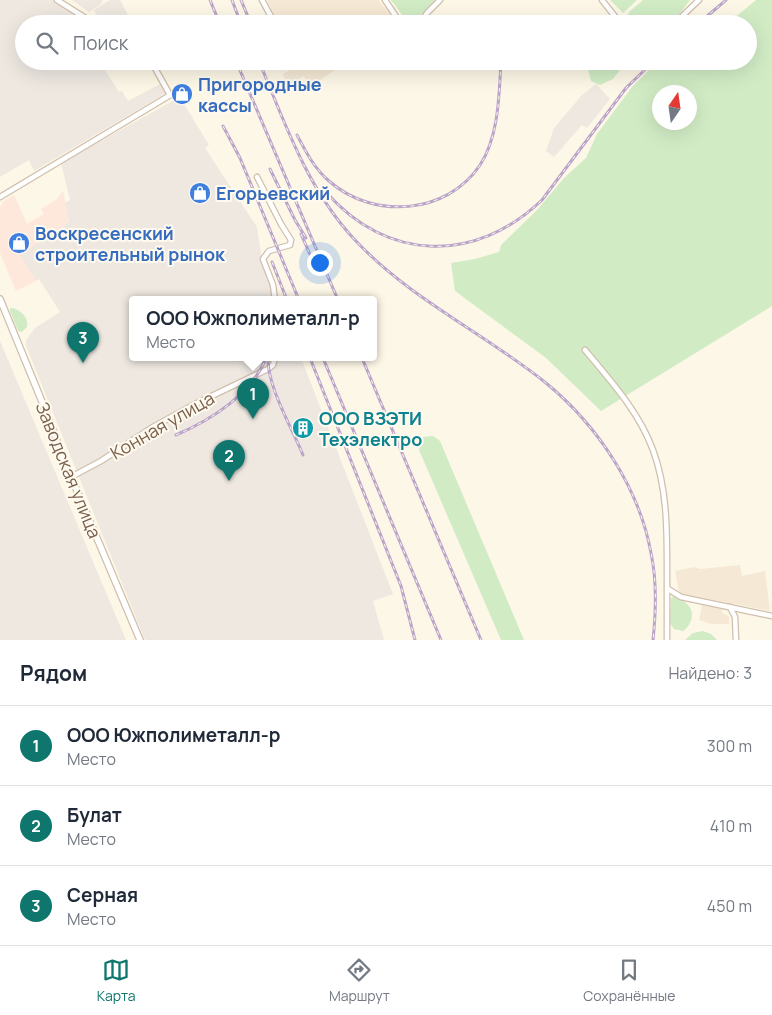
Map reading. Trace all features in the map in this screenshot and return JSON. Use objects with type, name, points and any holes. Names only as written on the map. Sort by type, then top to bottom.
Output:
[{"type":"street","points":[[57,0],[80,15]]},
{"type":"street","points":[[262,0],[270,15]]},
{"type":"street","points":[[385,0],[395,15]]},
{"type":"street","points":[[426,15],[440,0]]},
{"type":"street","points":[[602,0],[614,15]]},
{"type":"street","points":[[683,15],[699,0]]},
{"type":"street","points":[[156,70],[170,95]]},
{"type":"street","points":[[0,198],[177,91]]},
{"type":"street","points":[[257,177],[280,224],[291,240],[290,245],[269,251],[263,259],[275,290],[275,296]]},
{"type":"street","name":"Заводская улица","points":[[0,299],[71,477],[140,640]]},
{"type":"street","points":[[585,350],[617,388],[637,418],[653,450],[662,482],[667,525],[667,640]]},
{"type":"street","name":"Конная улица","points":[[71,477],[153,427],[195,404],[268,369],[273,365],[274,361]]},
{"type":"street","points":[[668,589],[681,597],[772,616]]},
{"type":"street","points":[[730,607],[735,617],[736,640]]},
{"type":"shaded area","points":[[0,0],[53,0],[77,15],[15,15],[15,70],[105,70],[119,92],[122,91],[128,101],[160,84],[166,93],[34,171],[29,160],[0,177]]},
{"type":"shaded area","points":[[72,0],[103,0],[100,5],[89,12]]},
{"type":"shaded area","points":[[110,0],[120,0],[128,15],[97,15],[94,10]]},
{"type":"shaded area","points":[[267,0],[378,0],[391,15],[274,15]]},
{"type":"shaded area","points":[[290,70],[335,70],[313,85],[303,76],[287,90],[283,74]]},
{"type":"shaded area","points":[[596,84],[610,99],[587,128],[582,125],[554,157],[546,151],[554,128],[582,95]]},
{"type":"shaded area","points":[[178,98],[181,99],[209,145],[205,148],[257,227],[262,260],[276,296],[129,296],[129,361],[302,361],[393,594],[373,601],[384,640],[145,640],[26,346],[26,340],[35,328],[60,312],[39,279],[36,281],[20,255],[56,230],[64,227],[69,220],[65,203],[70,200],[61,163]]},
{"type":"shaded area","name":"Воскресенский строительный рынок","points":[[63,191],[69,219],[64,227],[20,255],[36,281],[16,291],[0,253],[0,206],[3,204],[2,202],[14,195],[27,224],[44,214],[41,209],[57,199]]},
{"type":"shaded area","points":[[0,341],[126,640],[0,640]]},
{"type":"shaded area","points":[[740,565],[742,576],[765,571],[770,611],[679,593],[675,571],[694,567],[700,569]]},
{"type":"shaded area","points":[[702,605],[722,609],[722,613],[729,616],[729,624],[712,624],[699,620]]},
{"type":"green space","points":[[391,0],[435,0],[421,15],[402,15]]},
{"type":"green space","points":[[610,0],[637,0],[623,13]]},
{"type":"green space","points":[[643,0],[690,0],[678,15],[628,15]]},
{"type":"green space","points":[[756,0],[772,0],[772,306],[601,411],[546,358],[455,291],[451,263],[499,252],[501,245],[537,210],[564,178],[586,158],[597,134],[632,87],[649,70],[757,70],[757,15],[738,15]]},
{"type":"green space","points":[[588,70],[620,70],[613,79],[600,85],[591,81]]},
{"type":"green space","points":[[10,308],[26,317],[27,327],[22,332],[18,331],[10,311]]},
{"type":"green space","points":[[433,436],[440,441],[524,640],[501,640],[419,450],[423,437]]},
{"type":"green space","points":[[673,596],[687,604],[692,612],[690,623],[683,631],[674,629],[670,623],[671,599]]},
{"type":"green space","points":[[703,631],[711,634],[717,640],[685,640],[693,633]]},
{"type":"railway","points":[[210,0],[216,15]]},
{"type":"railway","points":[[232,0],[238,15]]},
{"type":"railway","points":[[241,0],[247,15]]},
{"type":"railway","points":[[708,15],[726,0]]},
{"type":"railway","points":[[240,70],[336,296]]},
{"type":"railway","points":[[263,70],[288,132],[311,178],[338,221],[355,240],[376,261],[423,298],[498,348],[546,383],[582,418],[613,459],[637,504],[651,553],[655,596],[653,640]]},
{"type":"railway","points":[[297,135],[319,171],[347,194],[367,202],[387,206],[409,206],[429,202],[449,194],[466,182],[480,165],[486,154],[497,115],[501,70]]},
{"type":"railway","points":[[326,192],[350,215],[376,232],[403,242],[432,246],[460,244],[489,236],[516,221],[542,200],[626,88],[645,70]]},
{"type":"railway","points":[[223,126],[240,158],[297,296]]},
{"type":"railway","points":[[270,169],[306,238]]},
{"type":"railway","points":[[301,234],[312,259]]},
{"type":"railway","points":[[272,262],[285,296]]},
{"type":"railway","points":[[176,435],[216,414],[241,394],[260,371],[265,361]]},
{"type":"railway","points":[[268,361],[276,394],[303,455]]},
{"type":"railway","points":[[311,361],[401,586],[415,640]]},
{"type":"railway","points":[[324,361],[441,640]]},
{"type":"railway","points":[[363,361],[481,640]]},
{"type":"place","name":"Пригородные кассы","points":[[182,94]]},
{"type":"place","name":"Егорьевский","points":[[200,193]]},
{"type":"place","name":"Воскресенский строительный рынок","points":[[19,243]]},
{"type":"place","name":"Серная","points":[[83,363]]},
{"type":"place","name":"ООО Южполиметалл-р","points":[[253,419]]},
{"type":"place","name":"ООО ВЗЭТИ Техэлектро","points":[[303,428]]},
{"type":"place","name":"Булат","points":[[229,481]]}]
